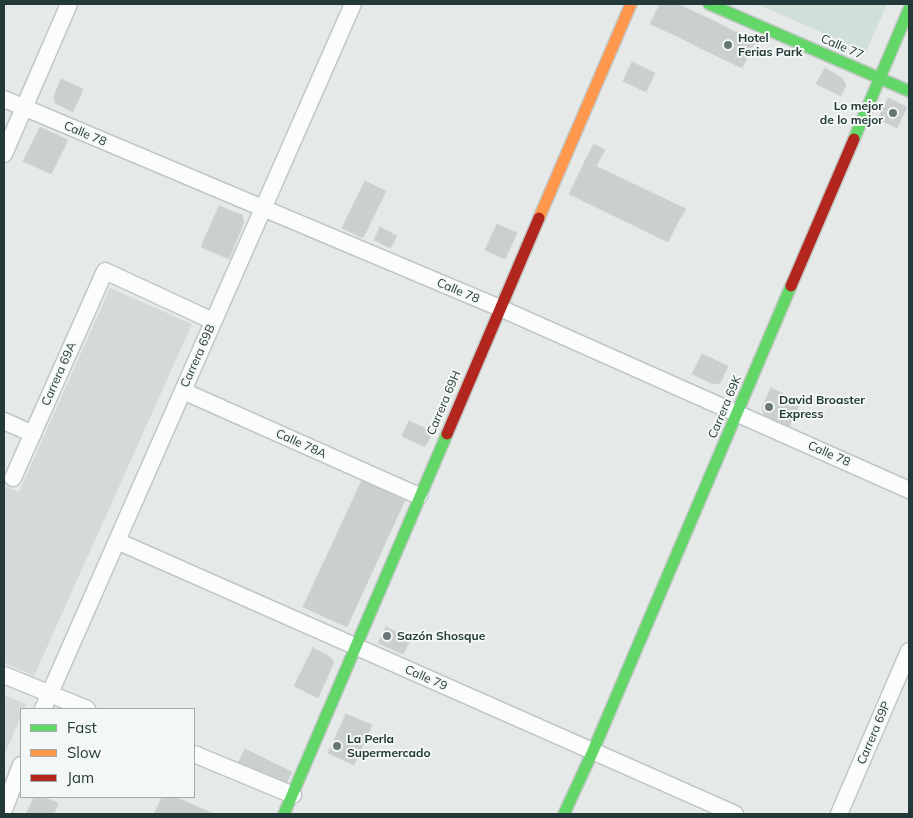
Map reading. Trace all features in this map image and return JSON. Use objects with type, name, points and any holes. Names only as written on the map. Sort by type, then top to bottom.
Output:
[{"type":"street","points":[[4,154],[69,4]]},
{"type":"street","name":"Carrera 69B","points":[[43,708],[353,4]]},
{"type":"street","name":"Carrera 69H","points":[[284,814],[631,4]]},
{"type":"street","name":"Calle 77","points":[[709,4],[909,91]]},
{"type":"street","name":"Carrera 69K","points":[[564,814],[593,752],[909,9]]},
{"type":"street","name":"Calle 78","points":[[4,99],[500,308],[909,490]]},
{"type":"street","name":"Carrera 69A","points":[[13,478],[106,271],[213,322]]},
{"type":"street","name":"Calle 78A","points":[[183,391],[419,496]]},
{"type":"street","points":[[4,421],[33,434]]},
{"type":"street","name":"Calle 79","points":[[117,540],[735,814]]},
{"type":"street","name":"Carrera 69P","points":[[839,814],[909,651]]},
{"type":"street","points":[[4,674],[85,708]]},
{"type":"street","points":[[195,754],[293,795]]},
{"type":"street","points":[[4,810],[20,768]]},
{"type":"shaded area","points":[[757,4],[887,4],[866,52]]},
{"type":"shaded area","points":[[110,288],[192,324],[34,676],[4,663],[4,486],[19,492]]},
{"type":"shaded area","points":[[4,695],[26,704],[24,708],[20,708],[20,718],[4,756]]},
{"type":"building","points":[[660,4],[678,4],[690,10],[677,36],[650,24]]},
{"type":"building","points":[[690,10],[714,21],[700,48],[677,36]]},
{"type":"building","name":"Hotel Ferias Park","points":[[714,21],[755,42],[742,68],[700,48]]},
{"type":"building","points":[[632,62],[655,73],[646,92],[623,81]]},
{"type":"building","points":[[825,68],[842,78],[846,85],[841,96],[816,84]]},
{"type":"building","points":[[61,79],[83,89],[73,112],[55,103],[54,96]]},
{"type":"building","name":"Lo mejor de lo mejor","points":[[888,98],[907,107],[897,128],[878,119]]},
{"type":"building","points":[[40,127],[68,140],[51,174],[23,161]]},
{"type":"building","points":[[594,144],[605,150],[596,166],[585,161]]},
{"type":"building","points":[[585,161],[686,209],[678,222],[579,174]]},
{"type":"building","points":[[579,174],[678,222],[668,242],[569,194]]},
{"type":"building","points":[[365,181],[386,191],[363,238],[342,228]]},
{"type":"building","points":[[219,206],[242,215],[244,222],[229,259],[201,247]]},
{"type":"building","points":[[497,224],[517,233],[505,259],[485,250]]},
{"type":"building","points":[[380,227],[397,236],[390,248],[374,240]]},
{"type":"building","points":[[702,354],[728,366],[720,383],[713,384],[692,374]]},
{"type":"building","points":[[771,388],[801,402],[789,427],[765,416],[763,412],[762,407]]},
{"type":"building","points":[[409,421],[433,432],[425,447],[402,436]]},
{"type":"building","points":[[362,480],[405,500],[347,627],[303,607]]},
{"type":"building","points":[[386,627],[411,639],[403,654],[378,643]]},
{"type":"building","points":[[313,648],[329,656],[334,662],[318,698],[294,686]]},
{"type":"building","points":[[346,714],[372,725],[354,765],[328,753]]},
{"type":"building","points":[[245,749],[292,772],[285,786],[238,763]]},
{"type":"building","points":[[34,798],[45,798],[58,803],[54,814],[26,814]]},
{"type":"building","points":[[162,798],[177,798],[214,814],[154,814]]},
{"type":"traffic: fast","points":[[709,4],[909,91]]},
{"type":"traffic: fast","points":[[854,139],[909,9]]},
{"type":"traffic: fast","points":[[564,814],[593,751],[791,286]]},
{"type":"traffic: fast","points":[[284,814],[447,434]]},
{"type":"traffic: slow","points":[[539,218],[631,4]]},
{"type":"traffic: jam","points":[[791,286],[854,139]]},
{"type":"traffic: jam","points":[[447,434],[539,218]]},
{"type":"place","name":"Hotel Ferias Park","points":[[728,45]]},
{"type":"place","name":"Lo mejor de lo mejor","points":[[893,113]]},
{"type":"place","name":"David Broaster Express","points":[[769,407]]},
{"type":"place","name":"Sazón Shosque","points":[[387,636]]},
{"type":"place","name":"La Perla Supermercado","points":[[337,746]]}]
